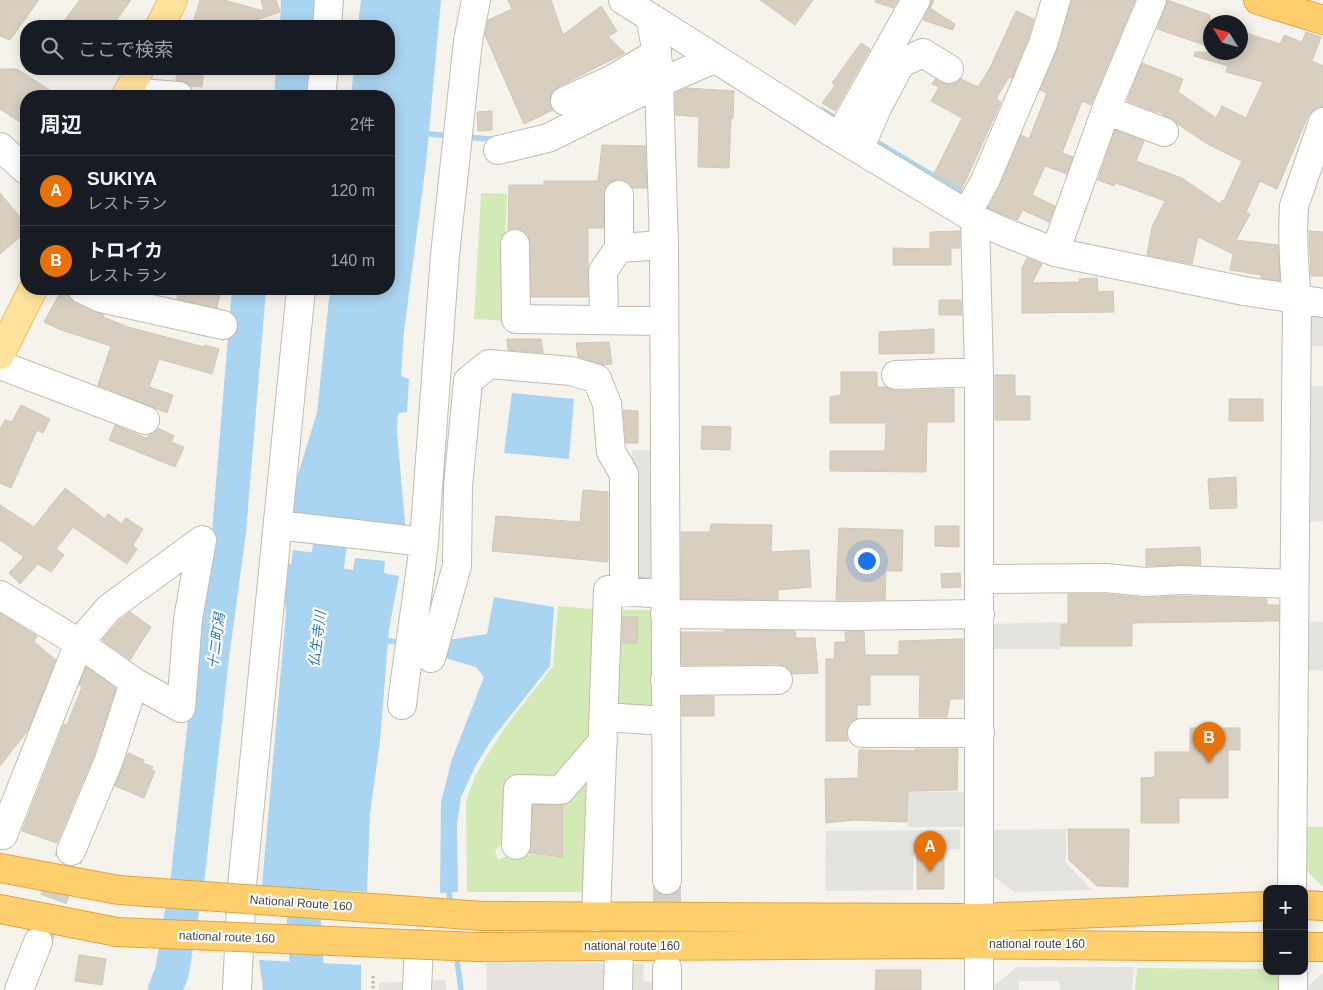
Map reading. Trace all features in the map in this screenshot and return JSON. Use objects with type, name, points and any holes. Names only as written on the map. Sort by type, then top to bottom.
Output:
[{"type":"highway","points":[[1258,0],[1321,13]]},
{"type":"highway","name":"National Route 160","points":[[0,868],[119,890],[483,916]]},
{"type":"highway","points":[[1308,905],[1323,906]]},
{"type":"highway","name":"national route 160","points":[[0,909],[117,932],[477,947],[618,946],[978,931],[1263,906]]},
{"type":"highway","name":"national route 160","points":[[483,916],[596,917],[978,931],[1263,947]]},
{"type":"highway","points":[[1308,947],[1323,947]]},
{"type":"main road","points":[[163,20],[173,0]]},
{"type":"main road","points":[[0,356],[30,295]]},
{"type":"street","points":[[328,20],[329,0]]},
{"type":"street","points":[[402,706],[409,638],[418,592],[424,542],[442,292],[468,41],[476,0]]},
{"type":"street","points":[[623,0],[849,143],[971,216],[1004,232],[1055,252],[1244,292],[1323,303]]},
{"type":"street","points":[[849,143],[916,0]]},
{"type":"street","points":[[979,990],[979,372],[971,216],[1042,44],[1056,0]]},
{"type":"street","points":[[1055,252],[1106,110],[1152,0]]},
{"type":"street","points":[[650,17],[657,53],[659,83],[664,245],[667,880]]},
{"type":"street","points":[[565,102],[612,80],[657,53]]},
{"type":"street","points":[[849,143],[878,106],[901,63],[923,53],[949,69]]},
{"type":"street","points":[[498,150],[548,138],[659,83],[714,59]]},
{"type":"street","points":[[322,90],[323,75]]},
{"type":"street","points":[[131,86],[150,90]]},
{"type":"street","points":[[1106,110],[1164,132]]},
{"type":"street","points":[[1292,885],[1297,299],[1294,266],[1294,206],[1323,122]]},
{"type":"street","points":[[0,147],[20,165]]},
{"type":"street","points":[[604,320],[603,271],[620,248],[619,195]]},
{"type":"street","points":[[515,244],[516,319],[664,321]]},
{"type":"street","points":[[620,248],[664,245]]},
{"type":"street","points":[[95,295],[223,325]]},
{"type":"street","points":[[237,990],[242,885],[278,525],[285,429],[300,295]]},
{"type":"street","points":[[431,658],[457,566],[458,486],[468,381],[488,364],[571,370],[597,379],[607,404],[611,452],[624,474],[624,591]]},
{"type":"street","points":[[0,365],[145,420]]},
{"type":"street","points":[[896,375],[979,372]]},
{"type":"street","points":[[278,525],[424,542]]},
{"type":"street","points":[[0,594],[79,642],[134,682],[182,708],[188,619],[202,540],[109,608],[79,642],[3,835]]},
{"type":"street","points":[[980,579],[1106,578],[1146,582],[1180,580],[1294,584]]},
{"type":"street","points":[[596,917],[608,590],[624,591],[665,604],[851,616],[980,614]]},
{"type":"street","points":[[665,681],[778,680]]},
{"type":"street","points":[[72,852],[108,760],[134,682]]},
{"type":"street","points":[[516,845],[518,789],[561,790],[604,729],[665,721]]},
{"type":"street","points":[[862,733],[980,733]]},
{"type":"street","points":[[20,990],[38,942]]},
{"type":"street","points":[[418,990],[419,944]]},
{"type":"street","points":[[618,946],[618,990]]},
{"type":"street","points":[[1293,975],[1293,990]]},
{"type":"path","points":[[373,976],[373,990]]},
{"type":"shaded area","points":[[1323,310],[1323,346],[1312,346],[1309,314]]},
{"type":"shaded area","points":[[1311,386],[1323,386],[1323,521],[1306,522]]},
{"type":"shaded area","points":[[632,450],[654,450],[656,580],[633,578]]},
{"type":"shaded area","points":[[1303,621],[1323,622],[1323,671],[1306,670]]},
{"type":"shaded area","points":[[1061,622],[1061,649],[985,649],[985,624]]},
{"type":"shaded area","points":[[908,791],[966,792],[965,827],[908,827]]},
{"type":"shaded area","points":[[1066,829],[1066,863],[1092,890],[1015,892],[988,873],[989,830]]},
{"type":"shaded area","points":[[960,830],[960,849],[914,853],[913,890],[825,891],[826,831]]},
{"type":"shaded area","points":[[486,962],[644,964],[643,981],[661,982],[661,990],[487,990]]},
{"type":"shaded area","points":[[1017,967],[1134,967],[1132,990],[1060,990],[1059,981],[1019,981],[1019,990],[989,990]]},
{"type":"shaded area","points":[[1323,973],[1323,990],[1308,990],[1308,986]]},
{"type":"shaded area","points":[[445,980],[446,990],[379,990],[379,983]]},
{"type":"green space","points":[[481,193],[507,194],[505,240],[520,322],[474,319]]},
{"type":"green space","points":[[558,606],[593,609],[597,621],[591,738],[560,781],[506,781],[504,843],[495,850],[498,860],[514,853],[564,857],[564,801],[592,763],[584,892],[467,892],[466,801],[476,774],[506,726],[553,666]]},
{"type":"green space","points":[[618,610],[657,610],[659,711],[614,711]]},
{"type":"green space","points":[[1305,827],[1323,827],[1323,887],[1306,870]]},
{"type":"green space","points":[[1137,968],[1263,969],[1263,975],[1277,975],[1283,984],[1283,990],[1135,990]]},
{"type":"water","points":[[361,0],[441,0],[426,164],[404,331],[401,376],[409,379],[407,412],[398,413],[397,432],[406,534],[290,520],[291,497],[317,413],[329,295],[395,295],[395,90],[352,90],[353,75],[395,75],[395,20],[359,20]]},
{"type":"water","points":[[512,393],[574,399],[569,459],[504,453]]},
{"type":"water","points":[[293,550],[324,554],[323,565],[353,570],[355,558],[385,561],[384,573],[399,576],[389,629],[380,741],[370,814],[367,892],[262,886],[286,613],[282,572],[284,563],[291,564]]},
{"type":"water","points":[[494,597],[554,607],[550,666],[492,739],[476,765],[461,797],[457,825],[458,892],[440,893],[441,802],[452,759],[484,677],[476,667],[445,658],[447,640],[487,634]]},
{"type":"water","points":[[259,960],[361,965],[361,990],[263,990]]},
{"type":"building","points":[[0,0],[39,0],[24,20],[20,20],[20,26],[10,40],[0,36]]},
{"type":"building","points":[[80,0],[131,0],[116,20],[65,20]]},
{"type":"building","points":[[200,0],[224,0],[264,11],[261,0],[276,0],[280,12],[256,20],[194,19]]},
{"type":"building","points":[[508,0],[551,0],[563,35],[601,6],[617,31],[608,37],[625,53],[558,87],[552,92],[550,99],[553,110],[524,124],[485,35],[488,20],[512,9]]},
{"type":"building","points":[[760,0],[813,0],[795,25]]},
{"type":"building","points":[[876,0],[898,0],[893,8],[875,2]]},
{"type":"building","points":[[932,0],[934,0],[930,8],[955,24],[953,30],[923,20]]},
{"type":"building","points":[[1071,0],[1135,0],[1091,105],[1082,101],[1062,153],[1073,157],[1067,174],[1045,166],[1032,195],[1055,206],[1049,222],[1023,210],[1017,220],[988,208],[1021,135],[1029,139],[1047,93],[1040,90],[1058,48]]},
{"type":"building","points":[[1167,0],[1210,15],[1203,15],[1203,45],[1157,29]]},
{"type":"building","points":[[1016,11],[1034,19],[1028,39],[1012,78],[1009,77],[996,99],[1001,102],[962,189],[934,174],[962,118],[931,101],[939,87],[932,84],[935,79],[949,85],[961,79],[978,87],[990,68]]},
{"type":"building","points":[[1306,32],[1321,37],[1312,61],[1323,66],[1323,107],[1313,110],[1308,116],[1277,189],[1260,181],[1246,212],[1250,214],[1236,240],[1278,245],[1280,281],[1261,278],[1261,275],[1230,270],[1233,254],[1198,237],[1192,264],[1147,255],[1152,227],[1165,201],[1116,183],[1114,186],[1098,180],[1115,130],[1144,141],[1136,161],[1182,178],[1220,204],[1222,200],[1224,201],[1242,161],[1209,145],[1158,111],[1158,113],[1127,101],[1142,63],[1183,79],[1178,92],[1216,118],[1222,106],[1246,118],[1263,82],[1226,72],[1228,66],[1208,60],[1248,60],[1248,34],[1280,44],[1284,35],[1302,42]]},
{"type":"building","points":[[861,43],[870,49],[835,111],[822,103],[835,85],[832,83]]},
{"type":"building","points":[[1195,52],[1203,52],[1203,59],[1194,56]]},
{"type":"building","points":[[0,69],[17,69],[20,71],[20,75],[26,75],[50,90],[20,90],[20,122],[0,109]]},
{"type":"building","points":[[176,75],[203,75],[202,87],[190,86],[176,80]]},
{"type":"building","points":[[687,88],[734,91],[729,168],[698,167],[699,117],[676,115],[675,93]]},
{"type":"building","points":[[492,111],[492,130],[478,131],[477,112]]},
{"type":"building","points":[[602,145],[645,146],[647,188],[633,188],[627,182],[619,179],[612,181],[605,188],[603,228],[588,228],[588,297],[531,297],[529,236],[522,230],[515,228],[508,230],[509,185],[544,185],[544,181],[598,181]]},
{"type":"building","points":[[0,193],[20,217],[20,237],[0,254]]},
{"type":"building","points":[[960,231],[960,248],[951,248],[951,265],[893,265],[893,248],[930,249],[930,232]]},
{"type":"building","points":[[1309,231],[1323,232],[1323,276],[1311,276]]},
{"type":"building","points":[[1027,258],[1042,264],[1032,283],[1080,282],[1079,279],[1097,278],[1098,292],[1113,291],[1114,312],[1022,313],[1022,268]]},
{"type":"building","points":[[59,295],[68,295],[75,303],[128,327],[204,347],[205,345],[219,349],[212,374],[159,359],[149,387],[173,395],[167,413],[98,385],[111,346],[61,330],[44,322]]},
{"type":"building","points":[[178,295],[220,295],[217,308],[177,299]]},
{"type":"building","points":[[939,300],[961,300],[962,315],[939,315]]},
{"type":"building","points":[[934,329],[934,353],[879,354],[879,332]]},
{"type":"building","points":[[507,339],[541,339],[543,353],[508,350]]},
{"type":"building","points":[[609,342],[612,364],[603,365],[578,357],[576,343]]},
{"type":"building","points":[[841,372],[877,372],[877,387],[887,387],[896,391],[954,389],[954,422],[927,422],[926,472],[830,471],[830,451],[885,451],[886,423],[830,423],[830,397],[841,395]]},
{"type":"building","points":[[995,375],[1015,375],[1015,396],[1030,396],[1030,420],[995,420]]},
{"type":"building","points":[[1229,399],[1263,399],[1263,421],[1229,421]]},
{"type":"building","points":[[21,405],[50,419],[43,433],[37,430],[11,488],[0,483],[0,429],[5,420],[12,422]]},
{"type":"building","points":[[623,410],[638,411],[638,443],[626,443]]},
{"type":"building","points":[[115,425],[146,438],[158,428],[174,436],[171,442],[184,447],[175,467],[109,440]]},
{"type":"building","points":[[702,426],[731,427],[730,450],[701,449]]},
{"type":"building","points":[[1236,477],[1237,508],[1210,509],[1208,479]]},
{"type":"building","points":[[65,488],[105,519],[108,514],[122,524],[126,518],[143,529],[133,545],[137,549],[127,564],[73,527],[56,549],[64,555],[51,572],[38,564],[20,584],[9,573],[24,557],[0,540],[0,505],[34,527]]},
{"type":"building","points":[[583,490],[608,492],[608,562],[492,551],[496,516],[580,522]]},
{"type":"building","points":[[711,524],[772,525],[771,552],[809,550],[811,587],[778,590],[778,600],[681,599],[681,532],[710,532]]},
{"type":"building","points":[[935,526],[959,526],[959,547],[935,546]]},
{"type":"building","points":[[839,528],[903,530],[902,571],[886,571],[885,600],[836,600]]},
{"type":"building","points":[[1200,547],[1201,565],[1146,566],[1146,549]]},
{"type":"building","points":[[960,573],[961,587],[942,588],[941,574]]},
{"type":"building","points":[[1068,594],[1105,594],[1144,598],[1180,596],[1267,599],[1267,605],[1279,605],[1279,621],[1132,623],[1132,646],[1061,646],[1061,624],[1068,624]]},
{"type":"building","points":[[130,612],[151,627],[130,660],[102,640]]},
{"type":"building","points":[[0,613],[37,636],[34,642],[56,660],[28,730],[0,766]]},
{"type":"building","points":[[623,617],[638,617],[637,643],[622,643]]},
{"type":"building","points":[[724,630],[795,631],[796,638],[815,638],[818,673],[792,674],[786,667],[778,664],[682,665],[681,632],[724,632]]},
{"type":"building","points":[[864,631],[865,655],[899,655],[899,641],[963,639],[963,699],[950,699],[947,717],[919,717],[920,675],[870,675],[870,705],[857,705],[857,719],[849,725],[846,733],[848,741],[826,741],[826,659],[834,659],[835,642],[846,642],[845,632]]},
{"type":"building","points":[[86,667],[116,688],[94,755],[57,843],[22,831],[64,724],[67,725],[82,687],[79,685]]},
{"type":"building","points":[[682,696],[714,696],[714,716],[682,716]]},
{"type":"building","points":[[1190,728],[1240,728],[1240,750],[1228,750],[1228,798],[1179,798],[1179,823],[1141,823],[1141,778],[1155,777],[1155,752],[1190,752]]},
{"type":"building","points":[[915,749],[958,749],[957,790],[908,791],[907,822],[854,820],[826,823],[825,779],[858,778],[859,750],[915,751]]},
{"type":"building","points":[[128,753],[144,760],[143,763],[153,767],[151,770],[155,771],[144,798],[115,786]]},
{"type":"building","points":[[533,805],[563,805],[563,857],[529,853]]},
{"type":"building","points":[[1068,829],[1129,829],[1128,887],[1097,886],[1069,860]]},
{"type":"building","points":[[917,855],[944,855],[944,889],[917,889]]},
{"type":"building","points":[[79,955],[106,959],[102,985],[75,981]]},
{"type":"building","points":[[876,970],[921,970],[921,990],[875,990]]},
{"type":"waterway","name":"十二町潟","points":[[297,20],[298,0]]},
{"type":"waterway","name":"十二町潟","points":[[291,90],[293,75]]},
{"type":"waterway","points":[[822,110],[840,121]]},
{"type":"waterway","points":[[422,133],[450,136]]},
{"type":"waterway","points":[[465,137],[498,138]]},
{"type":"waterway","points":[[872,139],[967,196]]},
{"type":"waterway","points":[[979,203],[999,215]]},
{"type":"waterway","name":"十二町潟","points":[[165,990],[172,972],[188,875],[212,657],[229,532],[249,295]]},
{"type":"waterway","name":"仏生寺川","points":[[321,611],[336,500]]},
{"type":"waterway","points":[[383,640],[404,643]]},
{"type":"waterway","name":"仏生寺川","points":[[301,870],[308,990]]},
{"type":"waterway","points":[[448,885],[451,906]]},
{"type":"waterway","points":[[456,952],[461,990]]},
{"type":"tunnel","points":[[39,939],[71,851]]},
{"type":"tunnel","points":[[667,880],[667,941]]},
{"type":"place","name":"トロイカ","points":[[1209,763]]},
{"type":"place","name":"SUKIYA","points":[[930,872]]}]
